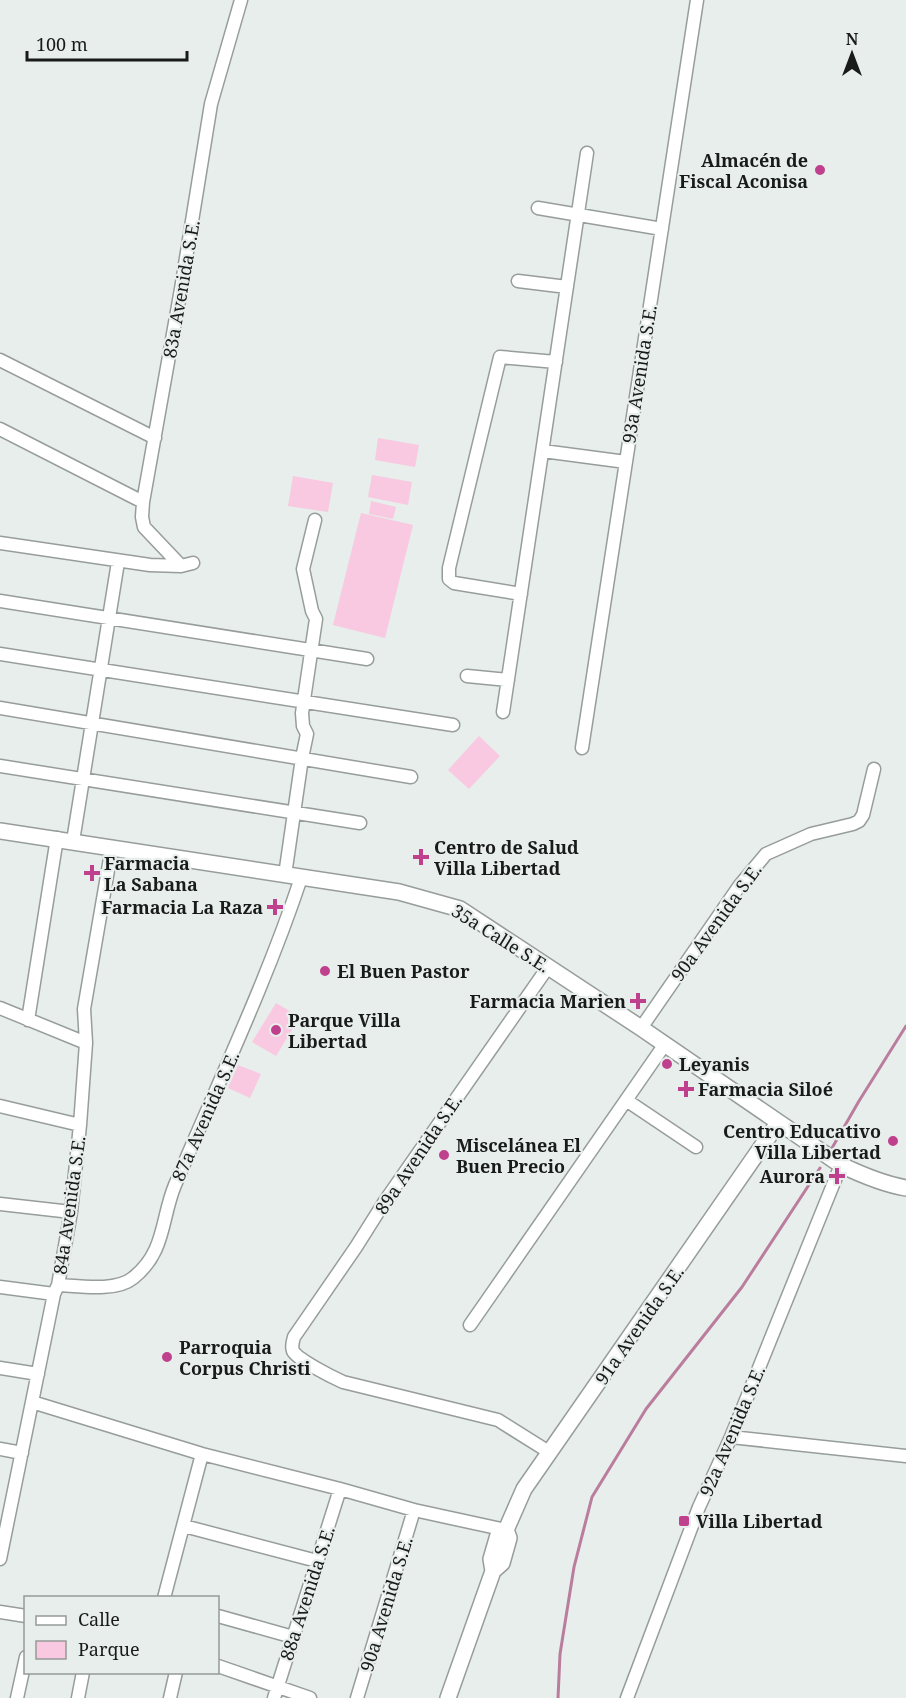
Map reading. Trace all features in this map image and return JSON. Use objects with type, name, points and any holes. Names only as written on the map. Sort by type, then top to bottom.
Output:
[{"type":"street","name":"83a Avenida S.E.","points":[[118,562],[187,565],[144,527],[143,502],[211,104],[241,0]]},
{"type":"street","name":"93a Avenida S.E.","points":[[582,748],[697,0]]},
{"type":"street","points":[[503,712],[587,153]]},
{"type":"street","points":[[538,208],[662,229]]},
{"type":"street","points":[[518,281],[567,287]]},
{"type":"street","points":[[521,594],[454,583],[449,579],[449,568],[500,357],[556,362]]},
{"type":"street","points":[[0,360],[154,438]]},
{"type":"street","points":[[0,429],[143,502]]},
{"type":"street","points":[[543,451],[626,462]]},
{"type":"street","points":[[285,875],[307,734],[303,726],[303,701],[316,619],[312,611],[303,569],[315,520]]},
{"type":"street","points":[[0,543],[118,562],[73,841]]},
{"type":"street","points":[[0,601],[367,659]]},
{"type":"street","points":[[0,654],[453,725]]},
{"type":"street","points":[[467,676],[508,680]]},
{"type":"street","points":[[0,708],[411,777]]},
{"type":"street","points":[[0,766],[360,822]]},
{"type":"street","name":"90a Avenida S.E.","points":[[641,1028],[740,885],[766,854],[811,834],[859,821],[863,815],[874,769]]},
{"type":"street","name":"35a Calle S.E.","points":[[0,834],[57,838],[411,894],[460,909],[665,1044],[841,1165],[887,1185],[906,1188]]},
{"type":"street","points":[[28,1020],[57,838]]},
{"type":"street","name":"84a Avenida S.E.","points":[[0,1559],[3,1533],[22,1453],[71,1212],[86,1043],[84,1009],[112,847]]},
{"type":"street","name":"87a Avenida S.E.","points":[[0,1287],[56,1290],[111,1287],[131,1280],[144,1268],[161,1240],[174,1188],[241,1035],[301,878]]},
{"type":"street","name":"89a Avenida S.E.","points":[[548,966],[385,1201],[294,1336],[292,1343],[297,1355],[328,1376],[343,1382],[498,1420],[549,1452]]},
{"type":"street","points":[[0,1008],[86,1043]]},
{"type":"street","points":[[470,1325],[665,1044]]},
{"type":"street","points":[[626,1100],[696,1147]]},
{"type":"street","points":[[0,1106],[80,1125]]},
{"type":"street","name":"91a Avenida S.E.","points":[[448,1698],[493,1571],[490,1559],[498,1535],[506,1530],[524,1489],[778,1123]]},
{"type":"street","name":"92a Avenida S.E.","points":[[627,1698],[699,1507],[732,1437],[841,1165]]},
{"type":"street","points":[[0,1203],[71,1212]]},
{"type":"street","points":[[0,1368],[38,1374]]},
{"type":"street","points":[[32,1402],[202,1454],[414,1510],[506,1530]]},
{"type":"street","points":[[732,1437],[906,1456]]},
{"type":"street","points":[[0,1449],[22,1453]]},
{"type":"street","points":[[165,1596],[202,1454]]},
{"type":"street","name":"88a Avenida S.E.","points":[[276,1692],[340,1489]]},
{"type":"street","name":"90a Avenida S.E.","points":[[357,1698],[414,1510]]},
{"type":"street","points":[[184,1526],[317,1561]]},
{"type":"street","points":[[0,1612],[24,1616]]},
{"type":"street","points":[[219,1616],[293,1637]]},
{"type":"street","points":[[17,1698],[24,1666]]},
{"type":"street","points":[[219,1666],[276,1692],[310,1698]]},
{"type":"street","points":[[78,1698],[83,1674]]},
{"type":"street","points":[[170,1698],[176,1674]]},
{"type":"green space","points":[[378,438],[419,445],[415,467],[375,460]]},
{"type":"green space","points":[[372,475],[412,482],[408,505],[368,497]]},
{"type":"green space","points":[[293,476],[333,483],[328,512],[288,506]]},
{"type":"green space","points":[[371,501],[396,507],[393,519],[369,514]]},
{"type":"green space","points":[[361,513],[413,525],[385,638],[333,625]]},
{"type":"green space","points":[[479,736],[500,756],[469,789],[448,770]]},
{"type":"green space","name":"Parque Villa Libertad","points":[[276,1003],[300,1017],[276,1056],[252,1042]]},
{"type":"green space","points":[[238,1065],[261,1074],[250,1098],[228,1088]]},
{"type":"waterway","points":[[832,1148],[906,1026]]},
{"type":"waterway","points":[[558,1698],[560,1654],[574,1567],[592,1497],[646,1409],[742,1287],[820,1168]]},
{"type":"place","name":"Almacén de Fiscal Aconisa","points":[[820,170]]},
{"type":"place","name":"Centro de Salud Villa Libertad","points":[[421,857]]},
{"type":"place","name":"Farmacia La Sabana","points":[[92,873]]},
{"type":"place","name":"Farmacia La Raza","points":[[275,907]]},
{"type":"place","name":"El Buen Pastor","points":[[325,971]]},
{"type":"place","name":"Farmacia Marien","points":[[638,1001]]},
{"type":"place","name":"Parque Villa Libertad","points":[[276,1030]]},
{"type":"place","name":"Leyanis","points":[[667,1064]]},
{"type":"place","name":"Farmacia Siloé","points":[[686,1089]]},
{"type":"place","name":"Centro Educativo Villa Libertad","points":[[893,1141]]},
{"type":"place","name":"Miscelánea El Buen Precio","points":[[444,1155]]},
{"type":"place","name":"Aurora","points":[[837,1176]]},
{"type":"place","name":"Parroquia Corpus Christi","points":[[167,1357]]},
{"type":"place","name":"Villa Libertad","points":[[684,1521]]}]
